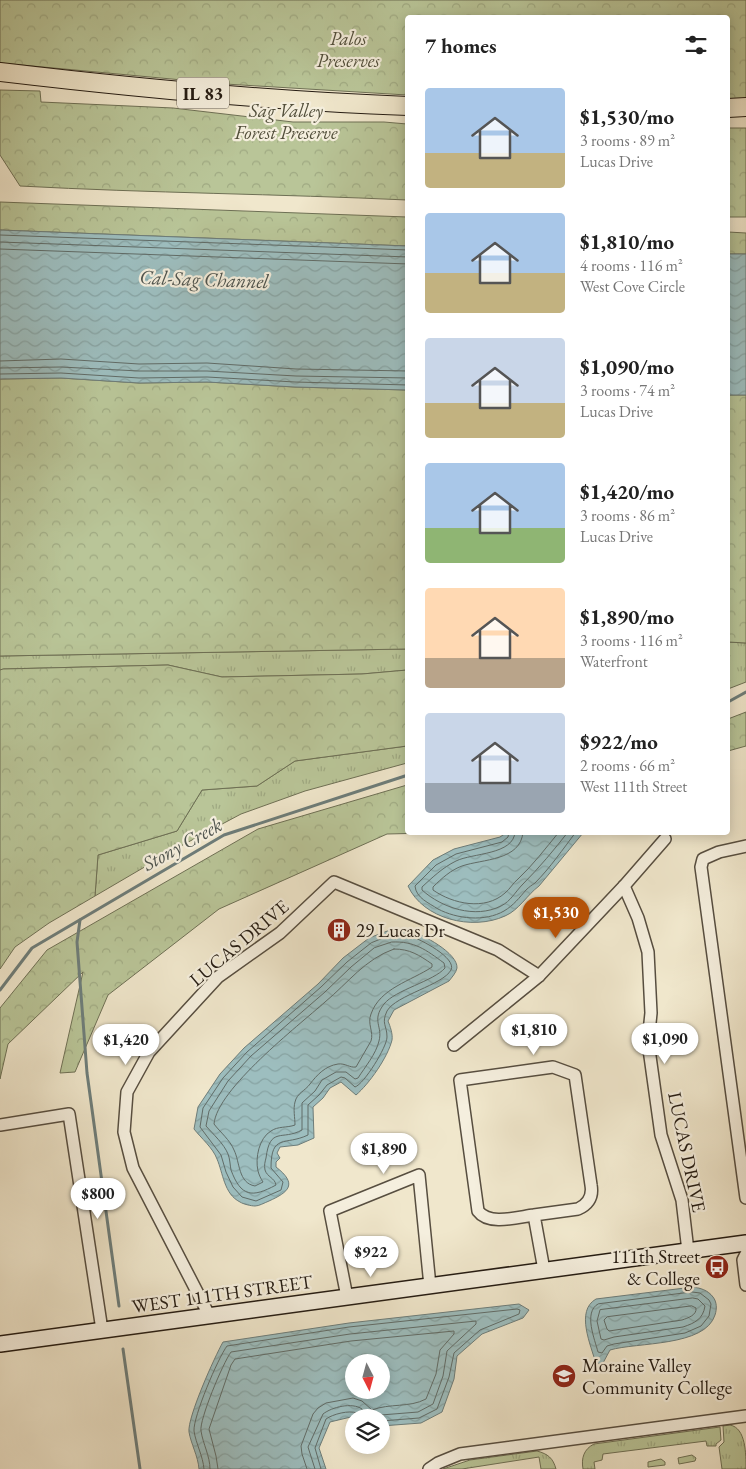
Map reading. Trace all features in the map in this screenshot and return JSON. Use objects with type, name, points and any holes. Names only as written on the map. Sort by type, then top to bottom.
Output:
[{"type":"main road","name":"IL 83","points":[[0,72],[115,85],[330,103],[405,106]]},
{"type":"main road","points":[[730,108],[746,107]]},
{"type":"main road","name":"WEST 111TH STREET","points":[[0,1344],[746,1243]]},
{"type":"street","points":[[454,1045],[539,976],[624,886],[664,839]]},
{"type":"street","points":[[746,846],[709,856],[703,859],[701,867],[746,1198]]},
{"type":"street","name":"LUCAS DRIVE","points":[[209,1315],[133,1168],[124,1132],[127,1092],[149,1052],[218,977],[280,933],[334,882],[498,950],[539,976]]},
{"type":"street","name":"LUCAS DRIVE","points":[[624,886],[638,918],[648,952],[651,1013],[648,1042],[661,1135],[682,1200],[688,1251]]},
{"type":"street","points":[[553,1067],[575,1075],[591,1196],[584,1206],[578,1209],[534,1215],[494,1220],[487,1219],[478,1211],[460,1080],[553,1067]]},
{"type":"street","points":[[0,1125],[69,1114],[102,1330]]},
{"type":"street","points":[[347,1297],[330,1211],[419,1175],[430,1286]]},
{"type":"street","points":[[534,1215],[544,1270]]},
{"type":"street","points":[[746,1254],[743,1260],[746,1285]]},
{"type":"street","points":[[429,1469],[460,1454],[746,1416]]},
{"type":"green space","name":"Palos Preserves","points":[[0,0],[746,0],[746,99],[730,99],[730,15],[405,15],[405,95],[225,84],[0,63]]},
{"type":"green space","points":[[0,90],[40,91],[41,102],[173,108],[293,122],[405,124],[405,200],[20,186],[0,155]]},
{"type":"green space","points":[[730,128],[746,128],[746,217],[730,217]]},
{"type":"green space","points":[[0,202],[405,217],[405,246],[0,230]]},
{"type":"green space","points":[[730,232],[746,233],[746,254],[730,254]]},
{"type":"green space","points":[[61,378],[139,383],[207,382],[405,390],[405,649],[0,656],[0,379]]},
{"type":"green space","points":[[730,395],[746,395],[746,643],[730,642]]},
{"type":"green space","points":[[730,642],[746,643],[746,682],[730,688]]},
{"type":"green space","points":[[405,649],[405,670],[362,674],[222,677],[168,665],[0,670],[0,656]]},
{"type":"green space","points":[[168,665],[222,677],[362,674],[405,670],[405,746],[295,761],[257,786],[202,790],[177,831],[98,855],[95,896],[49,923],[15,947],[0,969],[0,670]]},
{"type":"green space","points":[[746,712],[746,746],[730,750],[730,718]]},
{"type":"green space","points":[[405,746],[405,764],[305,791],[241,814],[177,848],[95,896],[98,855],[177,831],[202,790],[257,786],[295,761]]},
{"type":"green space","points":[[405,786],[405,834],[387,834],[219,909],[108,995],[75,1072],[60,1073],[83,972],[8,1044],[0,1079],[0,1008],[47,950],[258,829]]},
{"type":"green space","points":[[730,1425],[735,1427],[742,1436],[746,1469],[722,1469],[719,1447],[724,1442],[723,1426]]},
{"type":"green space","points":[[720,1427],[721,1440],[716,1446],[707,1446],[706,1441],[603,1454],[602,1460],[594,1462],[595,1469],[583,1469],[582,1461],[584,1454],[594,1444]]},
{"type":"green space","points":[[537,1451],[550,1457],[556,1469],[541,1469],[539,1457],[462,1469],[443,1469],[470,1460]]},
{"type":"green space","points":[[692,1455],[696,1458],[695,1461],[679,1464],[678,1458]]},
{"type":"green space","points":[[661,1459],[665,1462],[665,1465],[648,1467],[648,1462]]},
{"type":"water","name":"Cal-Sag Channel","points":[[0,230],[405,246],[405,390],[207,382],[139,383],[61,378],[0,379]]},
{"type":"water","points":[[730,254],[746,254],[746,395],[730,395]]},
{"type":"water","points":[[503,835],[581,835],[539,886],[519,906],[505,916],[492,920],[464,922],[437,914],[425,907],[408,886],[433,860],[454,849]]},
{"type":"water","points":[[390,930],[410,931],[423,936],[446,950],[456,962],[456,972],[449,981],[394,1010],[388,1021],[392,1040],[382,1062],[356,1095],[341,1082],[330,1088],[313,1107],[314,1138],[298,1145],[280,1147],[277,1153],[280,1158],[276,1162],[276,1167],[287,1178],[289,1183],[286,1191],[258,1206],[241,1203],[230,1194],[215,1155],[194,1129],[198,1107],[220,1074],[244,1048],[318,984],[343,958],[369,938]]},
{"type":"water","points":[[693,1287],[706,1291],[715,1301],[716,1313],[709,1325],[698,1333],[685,1338],[610,1350],[603,1363],[596,1364],[585,1320],[590,1304],[596,1299]]},
{"type":"water","points":[[519,1304],[529,1310],[523,1318],[482,1334],[457,1356],[454,1379],[442,1412],[421,1423],[390,1425],[390,1409],[345,1409],[345,1418],[330,1422],[319,1448],[326,1469],[199,1469],[189,1432],[192,1414],[223,1342],[349,1323]]},
{"type":"waterway","name":"Stony Creek","points":[[730,701],[746,692]]},
{"type":"waterway","name":"Stony Creek","points":[[0,990],[32,948],[224,835],[405,776]]},
{"type":"waterway","points":[[80,920],[77,942],[87,1073],[119,1306]]},
{"type":"waterway","points":[[123,1349],[140,1469]]},
{"type":"place","name":"29 Lucas Dr","points":[[339,930]]},
{"type":"place","name":"111th Street & College","points":[[717,1267]]},
{"type":"place","name":"Moraine Valley Community College","points":[[564,1376]]},
{"type":"park label","name":"Sag Valley Forest Preserve","points":[[286,121]]}]
